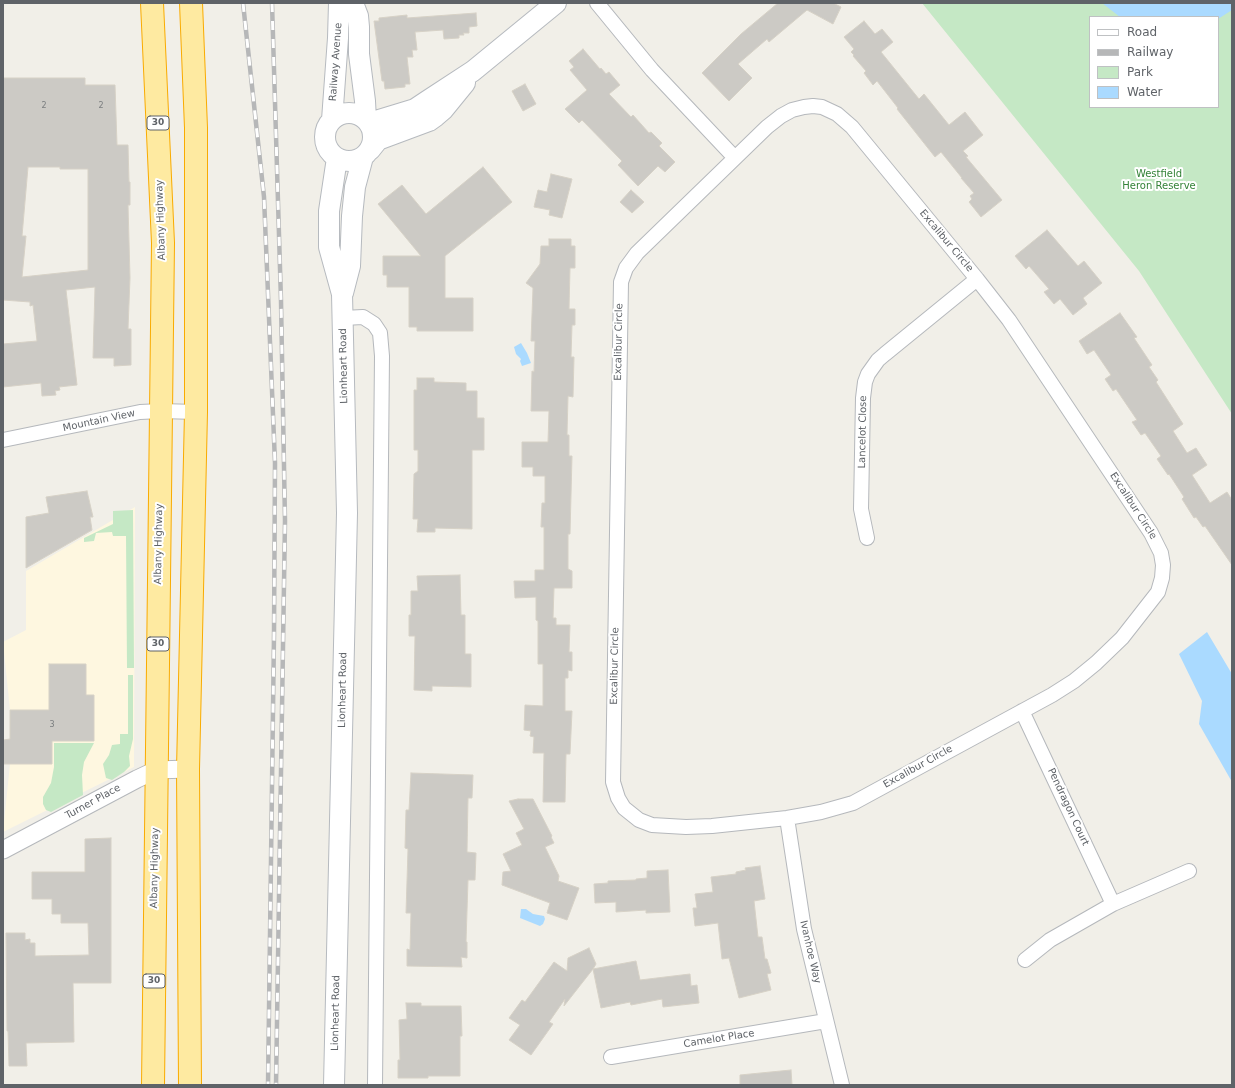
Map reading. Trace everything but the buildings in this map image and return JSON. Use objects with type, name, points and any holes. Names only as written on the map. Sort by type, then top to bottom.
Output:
[{"type":"highway","name":"Albany Highway","points":[[152,3],[163,243],[153,1085]]},
{"type":"highway","points":[[190,1085],[188,769],[196,412],[196,136],[191,3]]},
{"type":"main road","name":"Railway Avenue","points":[[332,120],[339,3]]},
{"type":"main road","name":"Railway Avenue","points":[[353,3],[358,16],[359,54],[367,121]]},
{"type":"main road","points":[[367,121],[415,109],[473,71],[556,3]]},
{"type":"main road","points":[[367,153],[372,145],[373,134],[367,121],[361,116],[348,113],[336,117],[327,126],[325,141],[331,154],[337,158],[350,162],[357,160],[367,153],[378,140],[393,133],[429,121],[436,116],[443,110],[473,71]]},
{"type":"main road","name":"Lionheart Road","points":[[342,294],[350,266],[355,187],[367,153]]},
{"type":"main road","name":"Lionheart Road","points":[[334,1085],[347,513],[342,294],[329,247],[329,211],[337,158]]},
{"type":"street","points":[[597,3],[652,70],[735,158]]},
{"type":"street","name":"Excalibur Circle","points":[[813,106],[830,110],[844,119],[977,279],[1009,320],[1151,533],[1161,553],[1163,565],[1162,578],[1158,592],[1122,638],[1096,663],[1074,681],[1052,695],[853,803],[821,812],[787,818],[712,826],[686,827],[652,825],[639,820],[624,808],[618,798],[614,782],[621,282],[626,268],[637,253],[735,158],[776,120],[792,110],[813,106]]},
{"type":"street","name":"Lancelot Close","points":[[867,538],[862,509],[862,494],[863,398],[865,382],[868,374],[878,360],[977,279]]},
{"type":"street","points":[[343,318],[363,317],[374,324],[380,333],[382,356],[375,1085]]},
{"type":"street","name":"Mountain View","points":[[3,440],[140,412],[196,412]]},
{"type":"street","name":"Pendragon Court","points":[[1022,711],[1114,904]]},
{"type":"street","name":"Turner Place","points":[[3,850],[156,770],[188,769]]},
{"type":"street","name":"Ivanhoe Way","points":[[787,818],[804,930],[842,1085]]},
{"type":"street","points":[[1025,960],[1050,940],[1114,904],[1189,871]]},
{"type":"street","name":"Camelot Place","points":[[611,1057],[826,1021]]},
{"type":"shaded area","points":[[135,507],[134,767],[3,832],[10,764],[10,710],[3,642],[26,630],[26,571]]},
{"type":"green space","name":"Westfield Heron Reserve","points":[[922,3],[1232,3],[1232,414],[1139,271]]},
{"type":"green space","points":[[133,510],[134,668],[127,668],[126,536],[113,536],[112,532],[96,533],[94,541],[84,542],[84,538],[113,524],[113,511]]},
{"type":"green space","points":[[128,675],[133,675],[133,739],[129,756],[130,766],[112,780],[106,778],[103,764],[109,755],[112,745],[120,744],[120,734],[128,734]]},
{"type":"green space","points":[[54,743],[94,743],[84,762],[82,775],[83,795],[51,812],[46,810],[43,804],[43,797],[51,783],[54,767]]},
{"type":"water","points":[[1102,3],[1232,3],[1232,10],[1219,18],[1219,16],[1119,16]]},
{"type":"water","points":[[521,343],[531,363],[522,366],[520,361],[521,359],[516,354],[514,347]]},
{"type":"water","points":[[1207,632],[1232,674],[1232,782],[1199,724],[1202,701],[1179,654]]},
{"type":"water","points":[[521,909],[526,909],[533,914],[544,916],[545,919],[543,924],[540,926],[520,918]]},
{"type":"railway","points":[[243,3],[264,197],[275,463],[268,1085]]},
{"type":"railway","points":[[272,3],[281,301],[285,521],[276,1085]]}]
